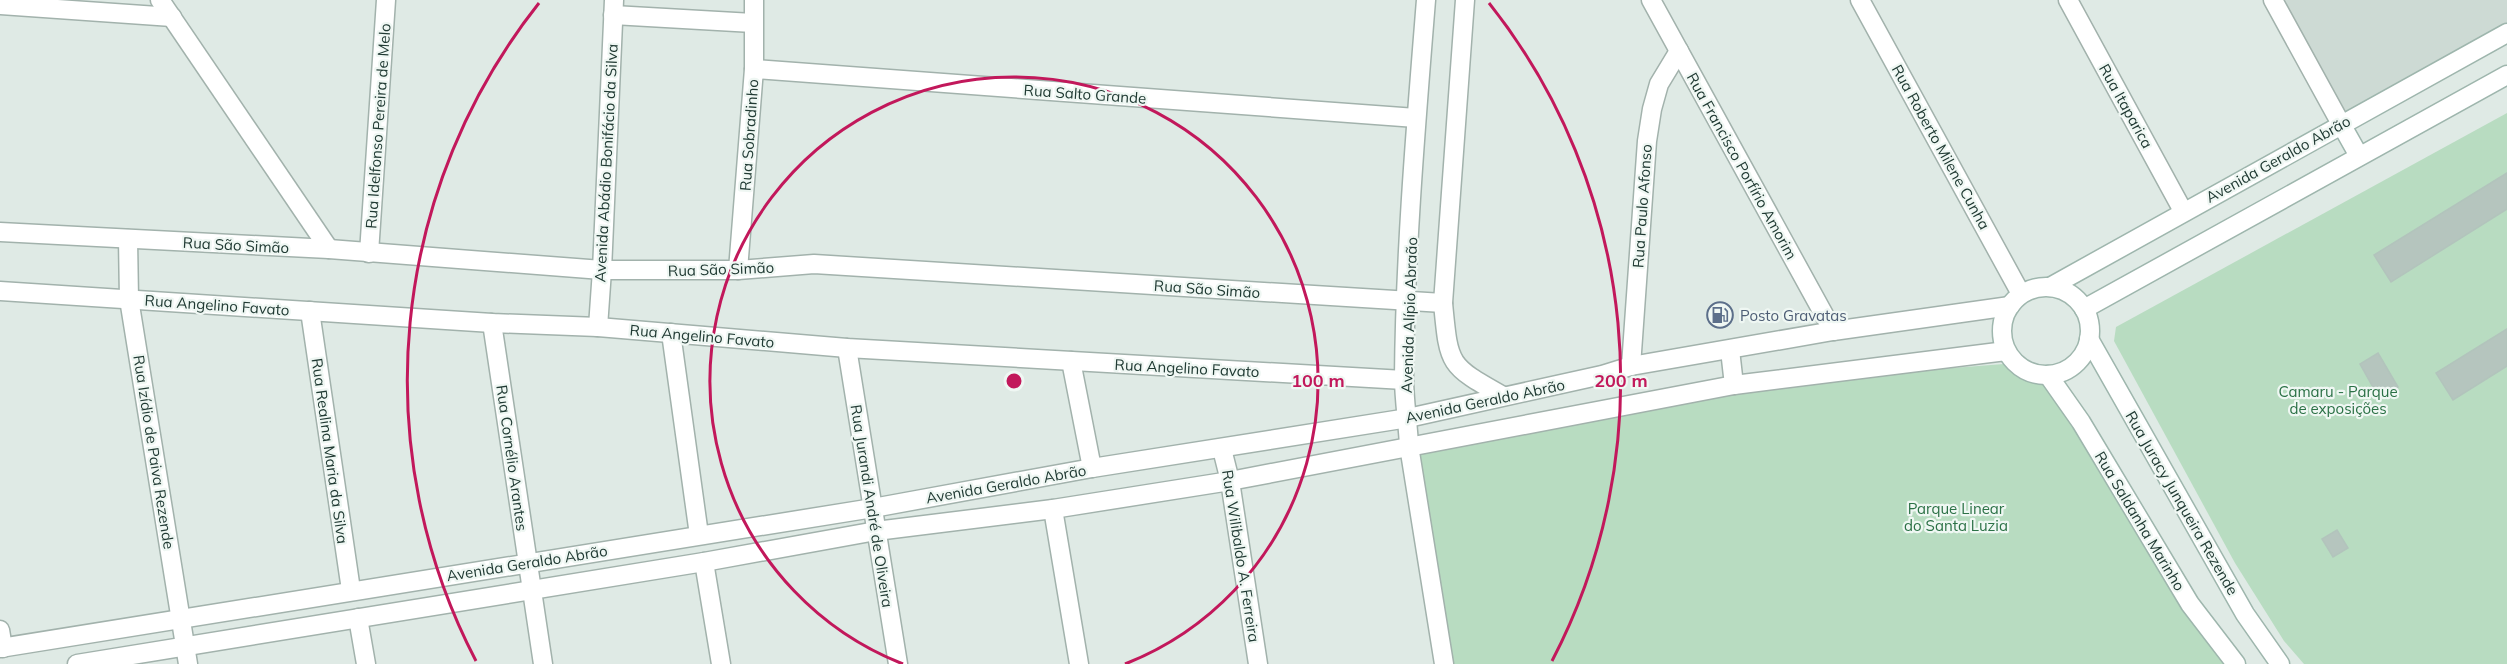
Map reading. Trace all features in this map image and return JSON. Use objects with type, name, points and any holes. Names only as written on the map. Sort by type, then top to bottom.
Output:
[{"type":"street","points":[[160,0],[329,249]]},
{"type":"street","name":"Rua Idelfonso Pereira de Melo","points":[[369,253],[386,0]]},
{"type":"street","name":"Rua Sobradinho","points":[[738,270],[754,69],[754,0]]},
{"type":"street","name":"Avenida Alípio Abraão","points":[[1426,0],[1416,118],[1404,380],[1409,446],[1444,664]]},
{"type":"street","points":[[1465,0],[1443,303],[1447,345],[1453,362],[1466,375],[1503,396]]},
{"type":"street","name":"Rua Francisco Porfírio Amorim","points":[[1651,0],[1833,331]]},
{"type":"street","name":"Rua Roberto Milene Cunha","points":[[1860,0],[2015,300]]},
{"type":"street","name":"Rua Itaparica","points":[[2068,0],[2183,211]]},
{"type":"street","points":[[2273,0],[2359,156]]},
{"type":"street","points":[[0,5],[171,17]]},
{"type":"street","points":[[613,7],[753,23]]},
{"type":"street","name":"Avenida Abádio Bonifácio da Silva","points":[[598,327],[613,7]]},
{"type":"street","name":"Avenida Geraldo Abrão","points":[[1,642],[181,618],[528,564],[873,508],[1092,468],[1408,418],[1602,375],[1630,366],[2015,300],[2039,287],[2050,287],[2183,211],[2507,33]]},
{"type":"street","name":"Rua Paulo Afonso","points":[[1630,366],[1647,141],[1659,84],[1678,51]]},
{"type":"street","name":"Rua Salto Grande","points":[[754,69],[1416,118]]},
{"type":"street","points":[[2084,309],[2507,75]]},
{"type":"street","name":"Rua São Simão","points":[[0,232],[329,249],[602,270],[738,270],[814,264],[1443,303]]},
{"type":"street","name":"Rua Izídio de Paiva Rezende","points":[[128,239],[129,298],[188,664]]},
{"type":"street","points":[[2015,300],[2001,327],[2006,351],[2019,367],[2033,374],[2048,375],[2063,372],[2076,363],[2085,352],[2090,325],[2078,300],[2067,291],[2050,287]]},
{"type":"street","name":"Rua Angelino Favato","points":[[0,291],[492,323],[598,327],[847,348],[1404,380]]},
{"type":"street","name":"Rua Realina Maria da Silva","points":[[310,311],[351,590]]},
{"type":"street","name":"Rua Cornélio Arantes","points":[[492,323],[543,664]]},
{"type":"street","points":[[671,333],[699,535]]},
{"type":"street","name":"Rua Juracy Junqueira Rezende","points":[[2089,339],[2245,614],[2280,664]]},
{"type":"street","name":"Rua Jurandi André de Oliveira","points":[[847,348],[898,664]]},
{"type":"street","points":[[1730,350],[1734,385]]},
{"type":"street","name":"Avenida Geraldo Abrão","points":[[76,664],[704,562],[876,531],[1053,510],[1230,481],[1734,385],[2006,351]]},
{"type":"street","points":[[1071,361],[1092,468]]},
{"type":"street","name":"Rua Saldanha Marinho","points":[[2048,375],[2081,422],[2190,604],[2236,664]]},
{"type":"street","name":"Rua Wilibaldo A. Ferreira","points":[[1222,448],[1230,481],[1258,664]]},
{"type":"street","points":[[1053,510],[1079,664]]},
{"type":"street","points":[[704,562],[721,664]]},
{"type":"street","points":[[358,618],[366,664]]},
{"type":"shaded area","points":[[2279,0],[2507,0],[2507,33],[2341,124]]},
{"type":"green space","name":"Camaru - Parque de exposições","points":[[2507,113],[2507,664],[2304,664],[2284,641],[2235,563],[2114,341],[2116,327]]},
{"type":"green space","name":"Parque Linear do Santa Luzia","points":[[2004,364],[2045,382],[2236,664],[1444,664],[1409,446],[1734,385]]},
{"type":"building","points":[[2507,173],[2507,209],[2391,282],[2374,255]]},
{"type":"building","points":[[2507,329],[2507,366],[2453,400],[2436,373]]},
{"type":"building","points":[[2378,353],[2398,387],[2379,398],[2360,364]]},
{"type":"building","points":[[2337,530],[2348,548],[2333,557],[2322,539]]},
{"type":"place","name":"Posto Gravatas","points":[[1720,315]]}]
